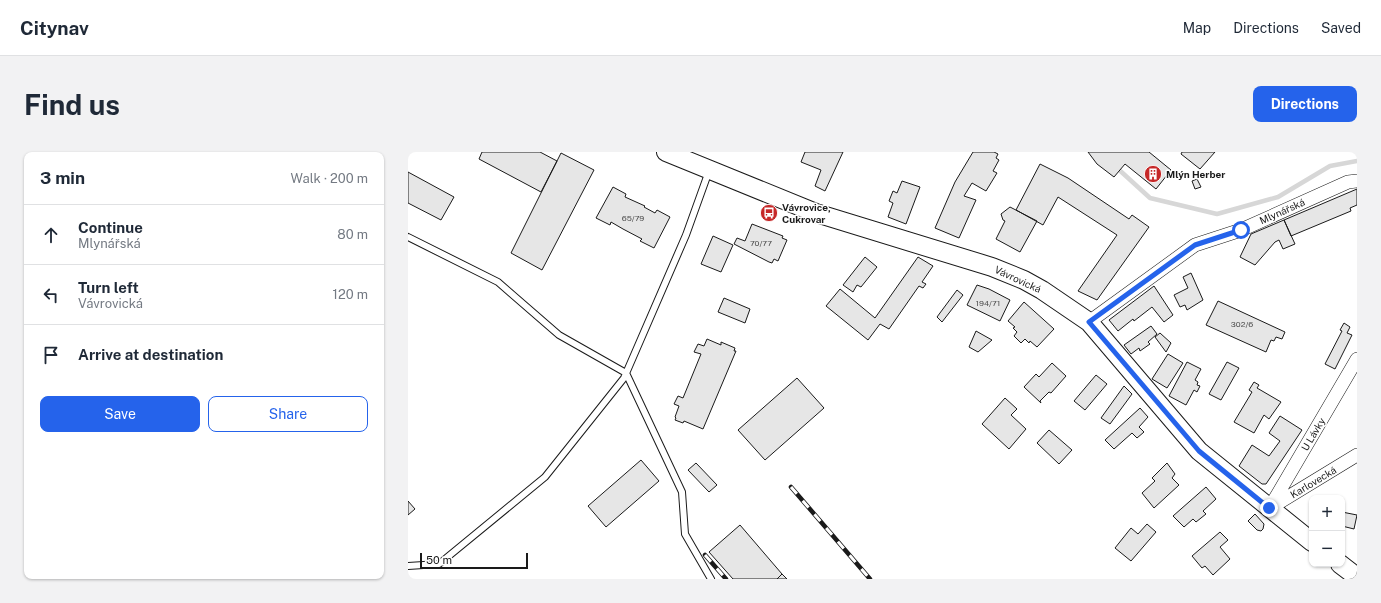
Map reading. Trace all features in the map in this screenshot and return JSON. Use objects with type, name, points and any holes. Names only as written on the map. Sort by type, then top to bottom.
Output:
[{"type":"street","name":"Vávrovická","points":[[666,152],[816,213],[999,270],[1024,280],[1042,290],[1089,322],[1199,451],[1309,540]]},
{"type":"street","name":"Mlynářská","points":[[1089,322],[1195,245],[1241,230],[1348,182],[1357,181]]},
{"type":"street","name":"U Lávky","points":[[1269,508],[1357,359]]},
{"type":"street","name":"Karlovecká","points":[[1269,508],[1357,456]]},
{"type":"street","points":[[1344,567],[1357,577]]},
{"type":"lane","points":[[408,566],[439,564],[545,477],[624,378],[686,235],[710,170]]},
{"type":"lane","points":[[408,237],[498,282],[559,335],[626,373],[682,492],[686,534],[711,579]]},
{"type":"building","points":[[482,152],[540,152],[557,161],[541,192],[479,159]]},
{"type":"building","points":[[805,152],[843,152],[825,191],[815,186],[821,170],[801,162]]},
{"type":"building","points":[[973,152],[994,152],[998,154],[996,158],[999,160],[993,171],[997,173],[986,191],[972,183],[964,196],[976,200],[959,238],[935,228],[955,182]]},
{"type":"building","name":"Mlýn Herber","points":[[1088,152],[1149,152],[1171,170],[1156,189],[1125,164],[1114,177],[1097,164]]},
{"type":"building","points":[[1182,152],[1215,152],[1200,169],[1181,154]]},
{"type":"building","points":[[561,153],[594,170],[542,270],[511,253]]},
{"type":"building","points":[[1040,164],[1068,178],[1129,219],[1132,215],[1149,227],[1097,300],[1078,291],[1117,235],[1058,197],[1043,225],[1016,210]]},
{"type":"building","points":[[408,172],[454,197],[441,220],[408,203]]},
{"type":"building","points":[[1197,179],[1201,187],[1195,189],[1192,181]]},
{"type":"building","points":[[902,181],[920,187],[906,224],[888,217],[893,203],[889,201],[893,191],[897,193]]},
{"type":"building","points":[[613,187],[626,194],[625,197],[645,206],[644,207],[655,213],[657,210],[670,217],[654,248],[640,241],[642,239],[611,222],[610,225],[596,218]]},
{"type":"building","points":[[1357,189],[1357,205],[1350,208],[1351,211],[1291,236],[1284,220]]},
{"type":"building","points":[[1010,207],[1037,221],[1020,252],[996,239],[1005,221],[1003,220],[1001,214]]},
{"type":"building","points":[[1284,220],[1295,244],[1283,249],[1279,240],[1275,242],[1255,265],[1240,257],[1251,234]]},
{"type":"building","points":[[752,224],[783,236],[782,238],[787,240],[778,261],[774,259],[772,263],[769,262],[734,244],[737,238],[745,241]]},
{"type":"building","points":[[713,236],[733,245],[721,272],[701,264]]},
{"type":"building","points":[[865,257],[877,267],[861,287],[857,285],[853,292],[843,285]]},
{"type":"building","points":[[918,257],[933,266],[922,282],[926,284],[923,288],[919,286],[889,329],[880,324],[868,340],[826,306],[840,289],[875,318]]},
{"type":"building","points":[[1191,273],[1203,300],[1187,310],[1185,305],[1180,307],[1174,295],[1188,288],[1183,277]]},
{"type":"building","points":[[977,285],[989,289],[1010,300],[1000,321],[967,305]]},
{"type":"building","points":[[1154,286],[1173,315],[1164,322],[1152,307],[1118,331],[1109,320]]},
{"type":"building","points":[[957,290],[963,295],[942,322],[937,317]]},
{"type":"building","points":[[724,298],[750,309],[745,323],[718,312]]},
{"type":"building","points":[[1218,301],[1285,332],[1282,339],[1276,337],[1274,341],[1271,340],[1266,352],[1206,325]]},
{"type":"building","points":[[1024,302],[1054,329],[1037,347],[1025,339],[1021,343],[1014,336],[1017,332],[1013,328],[1015,327],[1008,321]]},
{"type":"building","points":[[1344,323],[1350,327],[1347,333],[1352,335],[1335,369],[1325,364],[1342,331],[1340,330]]},
{"type":"building","points":[[1151,326],[1157,334],[1148,342],[1150,344],[1140,351],[1139,348],[1131,354],[1124,345]]},
{"type":"building","points":[[976,331],[992,340],[978,352],[969,347]]},
{"type":"building","points":[[1160,333],[1171,343],[1166,352],[1155,337]]},
{"type":"building","points":[[707,339],[721,345],[721,342],[735,348],[734,351],[736,351],[703,429],[684,421],[683,423],[675,420],[679,406],[674,404],[678,396],[683,398],[701,354],[694,352],[698,344],[704,346]]},
{"type":"building","points":[[1168,354],[1183,363],[1167,388],[1152,379]]},
{"type":"building","points":[[1187,362],[1201,369],[1195,380],[1198,382],[1197,385],[1200,386],[1197,392],[1194,390],[1186,405],[1169,396]]},
{"type":"building","points":[[1227,362],[1239,368],[1221,400],[1209,394]]},
{"type":"building","points":[[1052,363],[1066,376],[1051,393],[1049,392],[1040,401],[1041,403],[1024,387],[1036,374],[1039,377]]},
{"type":"building","points":[[1096,375],[1107,384],[1085,410],[1074,401]]},
{"type":"building","points":[[797,378],[824,408],[765,460],[738,430]]},
{"type":"building","points":[[1254,382],[1259,385],[1257,388],[1281,402],[1269,419],[1264,415],[1254,433],[1234,422],[1252,392],[1249,390]]},
{"type":"building","points":[[1124,386],[1132,394],[1110,424],[1101,418]]},
{"type":"building","points":[[1005,398],[1017,409],[1011,415],[1026,429],[1009,449],[982,424]]},
{"type":"building","points":[[1140,408],[1148,417],[1139,427],[1144,432],[1137,438],[1132,433],[1114,449],[1105,440]]},
{"type":"building","points":[[1280,416],[1302,430],[1266,484],[1262,484],[1239,466],[1252,445],[1269,456],[1280,441],[1269,433]]},
{"type":"building","points":[[1049,430],[1072,450],[1059,464],[1037,443]]},
{"type":"building","points":[[641,460],[659,481],[606,527],[588,506]]},
{"type":"building","points":[[696,463],[717,485],[709,492],[688,470]]},
{"type":"building","points":[[1167,463],[1175,474],[1172,478],[1179,485],[1154,508],[1142,493],[1155,481],[1152,478]]},
{"type":"building","points":[[1206,487],[1216,499],[1203,511],[1206,514],[1196,522],[1193,519],[1184,527],[1173,516]]},
{"type":"building","points":[[408,501],[415,509],[408,515]]},
{"type":"building","points":[[1345,513],[1357,515],[1354,529],[1345,527]]},
{"type":"building","points":[[1255,514],[1264,524],[1261,531],[1257,530],[1248,521]]},
{"type":"building","points":[[1147,524],[1156,532],[1131,561],[1115,548],[1131,528],[1138,534]]},
{"type":"building","points":[[740,525],[782,574],[777,579],[733,579],[709,552]]},
{"type":"building","points":[[1220,532],[1228,540],[1220,547],[1230,559],[1213,575],[1205,566],[1202,568],[1192,556]]},
{"type":"building","points":[[782,574],[787,579],[777,579]]},
{"type":"waterway","points":[[1116,167],[1150,198],[1217,214],[1278,197],[1330,166],[1357,161]]},
{"type":"railway","points":[[791,487],[870,579]]},
{"type":"railway","points":[[705,555],[726,579]]},
{"type":"place","name":"Mlýn Herber","points":[[1153,174]]},
{"type":"place","name":"Vávrovice, Cukrovar","points":[[769,213]]},
{"type":"route","points":[[1241,230],[1195,245],[1089,322],[1199,451],[1269,508]]}]
